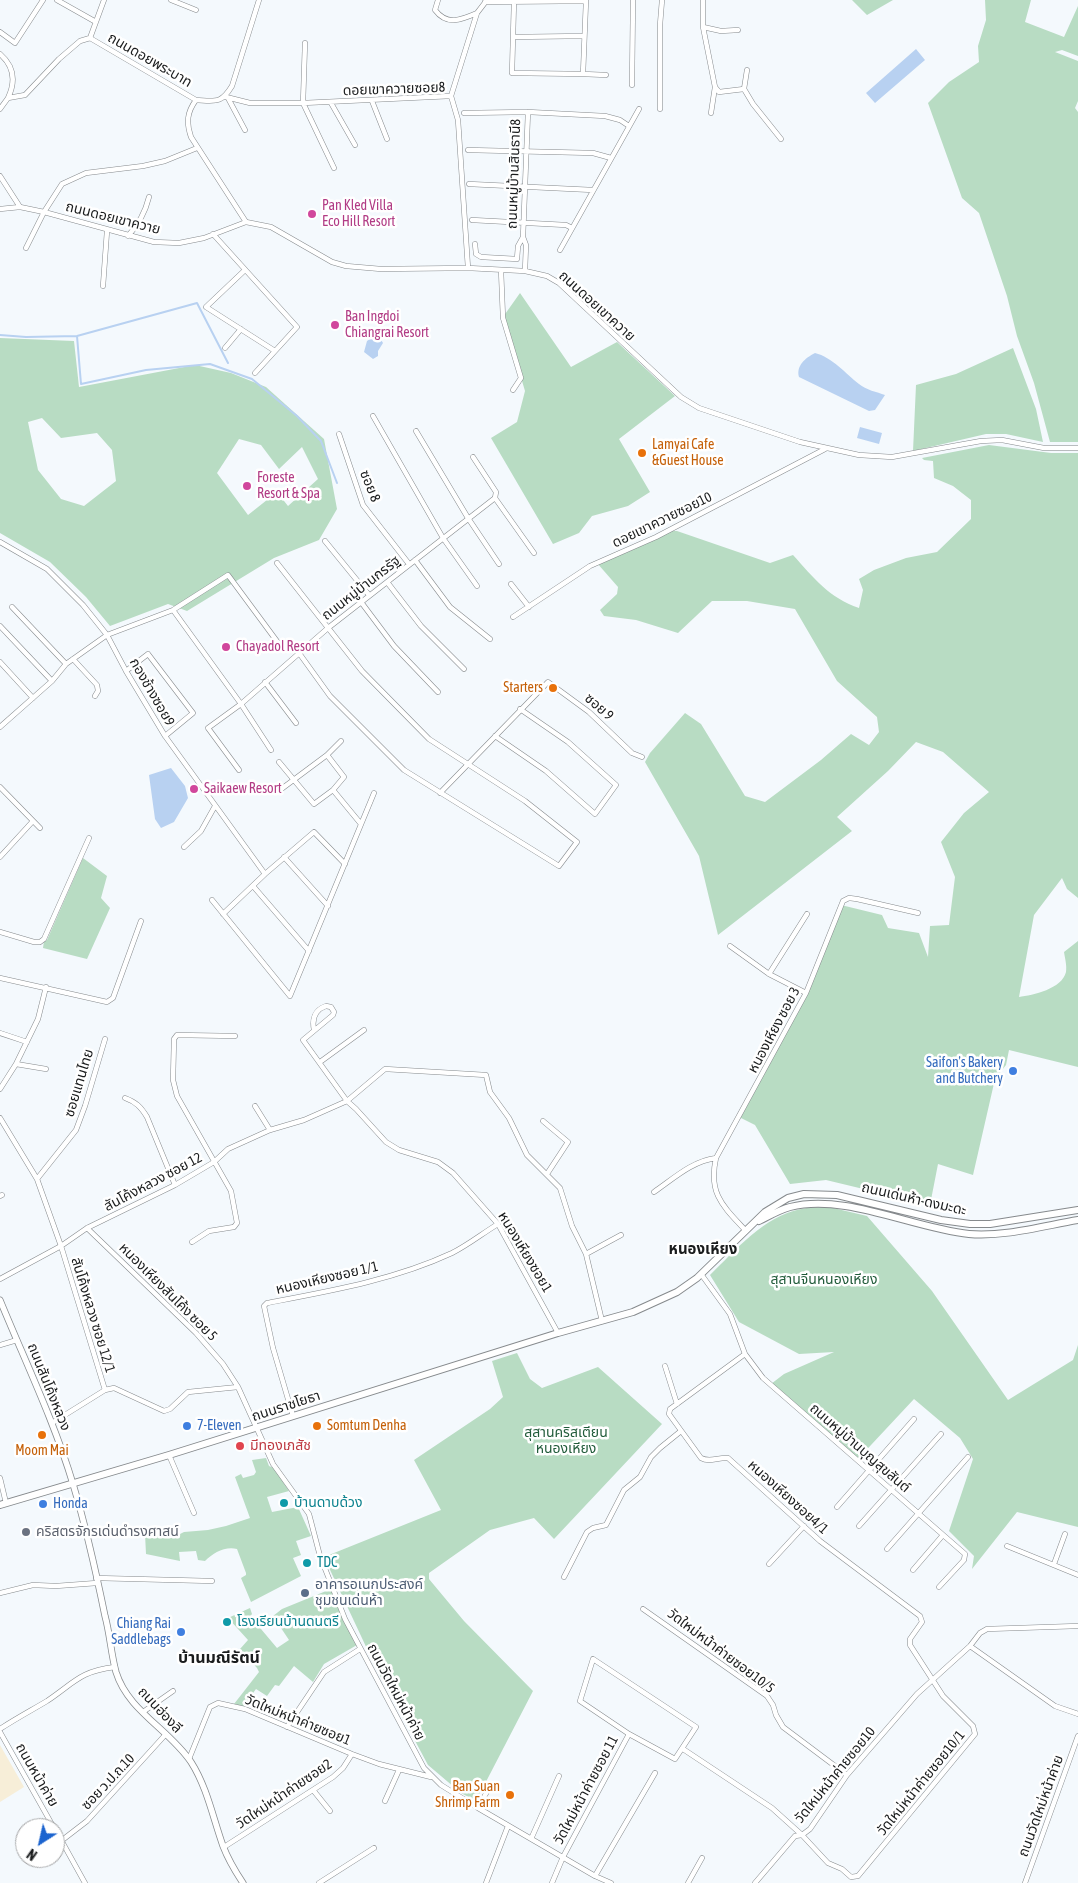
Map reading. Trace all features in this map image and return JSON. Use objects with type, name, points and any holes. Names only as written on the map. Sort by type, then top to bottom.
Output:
[{"type":"main road","name":"ถนนเด่นห้า-ดงมะดะ","points":[[580,1327],[633,1312],[677,1292],[701,1274],[765,1212],[788,1198],[804,1194],[837,1195],[941,1220],[970,1224],[990,1224],[1078,1210]]},
{"type":"main road","points":[[836,1204],[837,1195]]},
{"type":"main road","name":"ถนนเด่นห้า-ดงมะดะ","points":[[753,1224],[790,1207],[823,1203],[836,1204],[939,1229],[970,1234],[991,1234],[1078,1220]]},
{"type":"main road","name":"ถนนราชโยธา","points":[[3,1504],[256,1429],[580,1327]]},
{"type":"street","points":[[0,32],[15,43],[44,0]]},
{"type":"street","points":[[57,0],[96,22]]},
{"type":"street","points":[[69,7],[72,0]]},
{"type":"street","points":[[90,38],[104,0]]},
{"type":"street","points":[[171,0],[196,10]]},
{"type":"street","points":[[245,130],[227,97],[260,0]]},
{"type":"street","points":[[438,0],[435,10],[441,18],[452,21],[477,13]]},
{"type":"street","points":[[451,96],[477,13],[486,1],[586,0],[583,74]]},
{"type":"street","points":[[632,85],[633,0]]},
{"type":"street","points":[[660,109],[662,0]]},
{"type":"street","points":[[703,0],[703,27],[715,88],[711,113]]},
{"type":"street","points":[[514,2],[512,73],[606,75]]},
{"type":"street","points":[[703,27],[721,32],[738,30]]},
{"type":"street","points":[[513,37],[584,36]]},
{"type":"street","name":"ถนนดอยพระบาท","points":[[8,98],[25,95],[59,59],[80,41],[90,38],[196,100]]},
{"type":"street","points":[[305,43],[303,103],[334,168]]},
{"type":"street","points":[[0,54],[11,67],[13,75],[11,92],[0,108]]},
{"type":"street","points":[[747,70],[744,89],[753,104],[781,139]]},
{"type":"street","points":[[715,88],[719,92],[744,89]]},
{"type":"street","name":"ดอยเขาควายซอย8","points":[[196,100],[217,101],[227,97],[250,103],[303,103],[451,96],[458,120],[468,268]]},
{"type":"street","points":[[196,100],[190,107],[187,125],[197,148],[246,222]]},
{"type":"street","points":[[372,101],[386,139]]},
{"type":"street","points":[[331,102],[355,145]]},
{"type":"street","points":[[560,250],[639,109]]},
{"type":"street","points":[[464,113],[528,112],[605,116],[620,120],[629,126]]},
{"type":"street","name":"ถนนหมู่บ้านสินธานี8","points":[[523,237],[528,112]]},
{"type":"street","points":[[26,248],[44,212],[62,184],[86,173],[165,162],[197,148]]},
{"type":"street","points":[[468,150],[593,153],[612,158]]},
{"type":"street","points":[[0,176],[20,207]]},
{"type":"street","points":[[469,184],[594,190]]},
{"type":"street","points":[[128,236],[140,221],[148,197]]},
{"type":"street","name":"ถนนดอยเขาควาย","points":[[0,209],[20,207],[44,212],[154,242],[179,243],[213,234],[246,222],[271,227],[332,262],[346,266],[468,268],[525,271],[547,276],[559,283],[681,397],[699,408],[800,442],[825,448],[859,455],[892,457],[981,441],[1002,440],[1044,448],[1078,448]]},
{"type":"street","points":[[472,220],[566,225],[572,228]]},
{"type":"street","points":[[103,286],[107,230]]},
{"type":"street","points":[[213,234],[296,328],[255,373]]},
{"type":"street","points":[[475,244],[476,254],[481,257],[517,259],[518,246],[523,237]]},
{"type":"street","points":[[523,237],[526,245],[525,271]]},
{"type":"street","points":[[245,270],[206,307],[275,351]]},
{"type":"street","points":[[501,270],[502,317],[522,378],[513,390]]},
{"type":"street","points":[[225,348],[241,329]]},
{"type":"street","points":[[373,416],[443,538],[478,586]]},
{"type":"street","points":[[416,431],[468,518],[499,564]]},
{"type":"street","name":"ซอย 8","points":[[339,434],[363,505],[409,564]]},
{"type":"street","name":"ดอยเขาควายซอย10","points":[[513,617],[590,566],[656,538],[825,448]]},
{"type":"street","points":[[473,457],[496,492],[494,498],[534,553]]},
{"type":"street","name":"ถนนหมู่บ้านกรรัฐ","points":[[239,770],[208,728],[241,704],[328,628],[494,498]]},
{"type":"street","points":[[325,541],[370,595]]},
{"type":"street","name":"กองช้างซอย9","points":[[0,542],[47,569],[83,605],[107,635],[126,672],[165,736],[265,874]]},
{"type":"street","points":[[415,560],[450,607],[490,639]]},
{"type":"street","points":[[277,563],[362,671],[429,738],[524,801],[577,842],[559,866],[404,770],[330,696],[299,653]]},
{"type":"street","points":[[0,727],[52,681],[66,664],[107,635],[173,610],[228,575],[279,644],[284,642]]},
{"type":"street","points":[[387,582],[420,626],[464,668]]},
{"type":"street","points":[[511,584],[529,607]]},
{"type":"street","points":[[361,602],[394,646],[438,692]]},
{"type":"street","points":[[12,607],[66,664]]},
{"type":"street","points":[[173,610],[241,704],[270,750]]},
{"type":"street","points":[[0,626],[52,681]]},
{"type":"street","points":[[126,672],[148,654],[192,714],[165,736]]},
{"type":"street","points":[[73,659],[97,685],[98,691],[95,696]]},
{"type":"street","points":[[0,662],[33,698]]},
{"type":"street","points":[[265,682],[296,723]]},
{"type":"street","name":"ซอย 9","points":[[520,709],[548,682],[589,712],[632,753],[642,757]]},
{"type":"street","points":[[440,793],[520,709],[568,742],[616,785],[595,814],[546,771],[495,736]]},
{"type":"street","points":[[280,790],[296,780],[341,741]]},
{"type":"street","points":[[279,762],[296,780],[314,804],[333,790],[344,777],[326,755]]},
{"type":"street","points":[[0,787],[40,828]]},
{"type":"street","points":[[333,790],[361,824]]},
{"type":"street","points":[[212,900],[290,996],[374,793]]},
{"type":"street","points":[[184,847],[201,830],[215,806]]},
{"type":"street","points":[[0,857],[33,821]]},
{"type":"street","points":[[223,914],[265,874],[314,832],[345,864]]},
{"type":"street","points":[[0,932],[40,942],[44,939],[89,838]]},
{"type":"street","points":[[284,858],[328,906]]},
{"type":"street","points":[[253,886],[309,951]]},
{"type":"street","name":"หนองเหียง ซอย 3","points":[[746,1230],[721,1204],[717,1195],[713,1171],[716,1158],[806,993],[844,899],[858,899],[918,913]]},
{"type":"street","points":[[769,974],[807,914]]},
{"type":"street","points":[[0,978],[107,1002],[113,998],[141,921]]},
{"type":"street","points":[[730,946],[769,974],[806,993]]},
{"type":"street","points":[[1,1086],[16,1064],[38,1019],[46,987]]},
{"type":"street","points":[[322,1007],[330,1007],[334,1012],[333,1015],[314,1030],[312,1020],[314,1016],[322,1007]]},
{"type":"street","name":"หนองเหียงซอย1","points":[[314,1030],[303,1040],[347,1101],[386,1142],[399,1150],[438,1162],[453,1173],[498,1224],[558,1333]]},
{"type":"street","points":[[320,1062],[364,1030]]},
{"type":"street","points":[[0,1033],[27,1042]]},
{"type":"street","points":[[192,1242],[209,1231],[234,1227],[237,1223],[231,1191],[177,1096],[173,1080],[174,1039],[177,1035],[235,1036]]},
{"type":"street","name":"ซอยแทนไทย","points":[[37,1179],[76,1130],[105,1039]]},
{"type":"street","points":[[16,1064],[46,1069]]},
{"type":"street","name":"สันโค้งหลวง ซอย 12","points":[[0,1279],[61,1246],[87,1228],[175,1185],[214,1162],[228,1149],[270,1130],[304,1120],[347,1101],[385,1069],[486,1075],[490,1092],[509,1118],[527,1154],[547,1174]]},
{"type":"street","points":[[125,1098],[142,1108],[175,1185]]},
{"type":"street","points":[[255,1106],[270,1130]]},
{"type":"street","name":"สันโค้งหลวง ซอย 12/1","points":[[0,1118],[37,1179],[61,1246],[105,1390]]},
{"type":"street","points":[[542,1121],[568,1142],[547,1174],[560,1188],[572,1226],[586,1254],[602,1321]]},
{"type":"street","points":[[654,1192],[693,1165],[704,1160],[716,1158]]},
{"type":"street","name":"หนองเหียงซอย 1/1","points":[[293,1416],[269,1331],[264,1306],[267,1303],[349,1287],[423,1266],[455,1252],[498,1224]]},
{"type":"street","name":"หนองเหียงสันโค้ง ซอย 5","points":[[87,1228],[196,1333],[223,1364],[238,1387],[256,1429]]},
{"type":"street","points":[[586,1254],[621,1235]]},
{"type":"street","name":"ถนนหมู่บ้านบุญสุขสันต์","points":[[701,1274],[730,1314],[745,1354],[764,1378],[965,1554],[964,1560],[939,1587]]},
{"type":"street","name":"ถนนสันโค้งหลวง","points":[[0,1300],[52,1424],[73,1484]]},
{"type":"street","points":[[0,1346],[17,1340]]},
{"type":"street","points":[[665,1366],[677,1404],[745,1354]]},
{"type":"street","points":[[52,1424],[105,1390],[114,1388],[164,1411],[170,1409],[188,1392],[238,1387]]},
{"type":"street","name":"หนองเหียงซอย4/1","points":[[677,1404],[670,1409],[669,1414],[701,1458],[706,1461],[721,1457],[728,1458],[820,1541],[920,1616],[922,1622],[910,1639],[910,1645],[932,1679]]},
{"type":"street","points":[[838,1507],[914,1419]]},
{"type":"street","name":"ถนนวัดใหม่หน้าค่าย","points":[[256,1429],[273,1464],[309,1514],[320,1556],[345,1619],[424,1768],[432,1777],[478,1808],[595,1876],[611,1883]]},
{"type":"street","points":[[564,1577],[588,1532],[593,1528],[606,1525],[624,1490],[640,1477],[651,1457],[681,1431]]},
{"type":"street","points":[[859,1526],[941,1434]]},
{"type":"street","points":[[169,1455],[194,1513]]},
{"type":"street","points":[[887,1550],[968,1457]]},
{"type":"street","points":[[0,1478],[3,1504]]},
{"type":"street","name":"ถนนฮ่องลี","points":[[73,1484],[97,1580],[115,1667],[124,1689],[143,1712],[189,1759],[202,1782],[224,1847],[243,1883]]},
{"type":"street","points":[[769,1564],[804,1526]]},
{"type":"street","points":[[1054,1564],[1065,1534]]},
{"type":"street","points":[[912,1570],[943,1535]]},
{"type":"street","points":[[1007,1546],[1078,1575]]},
{"type":"street","points":[[0,1593],[33,1585],[56,1586],[97,1580],[212,1582]]},
{"type":"street","name":"วัดใหม่หน้าค่ายซอย10/5","points":[[643,1608],[766,1696],[773,1705],[783,1727],[847,1775]]},
{"type":"street","name":"วัดใหม่หน้าค่ายซอย10","points":[[756,1883],[795,1836],[802,1835],[810,1829],[847,1775],[917,1694],[970,1646],[980,1633],[987,1629],[1078,1626]]},
{"type":"street","points":[[970,1646],[1055,1706],[1078,1714]]},
{"type":"street","points":[[287,1727],[324,1672],[360,1649]]},
{"type":"street","points":[[628,1734],[580,1701],[593,1659],[696,1727],[683,1749],[772,1808],[802,1835]]},
{"type":"street","points":[[0,1730],[47,1701],[75,1679],[99,1669],[115,1667]]},
{"type":"street","name":"วัดใหม่หน้าค่ายซอย10/1","points":[[802,1835],[828,1863],[842,1869],[851,1877],[858,1876],[975,1734],[973,1726],[943,1696],[932,1679]]},
{"type":"street","points":[[143,1712],[173,1691]]},
{"type":"street","name":"วัดใหม่หน้าค่ายซอย1","points":[[189,1759],[210,1707],[218,1703],[245,1709],[352,1754],[399,1770],[432,1777]]},
{"type":"street","name":"ถนนหน้าค่าย","points":[[0,1730],[49,1818]]},
{"type":"street","name":"ซอย ว.ป.ถ.10","points":[[65,1839],[88,1821],[166,1734]]},
{"type":"street","name":"วัดใหม่หน้าค่ายซอย 11","points":[[552,1883],[563,1857],[628,1734],[675,1759],[683,1749]]},
{"type":"street","name":"ถนนวัดใหม่หน้าค่าย","points":[[1025,1883],[1078,1736]]},
{"type":"street","name":"วัดใหม่หน้าค่ายซอย2","points":[[224,1847],[313,1790],[343,1768],[352,1754]]},
{"type":"street","points":[[385,1801],[399,1770]]},
{"type":"street","points":[[595,1876],[655,1773]]},
{"type":"street","points":[[531,1839],[559,1776]]},
{"type":"street","points":[[478,1808],[489,1788]]},
{"type":"street","points":[[313,1790],[330,1811]]},
{"type":"street","points":[[486,1883],[508,1826]]},
{"type":"street","name":"ถนนหน้าค่าย","points":[[65,1846],[85,1883]]},
{"type":"street","points":[[319,1883],[374,1848]]},
{"type":"street","points":[[688,1883],[702,1858]]},
{"type":"shaded area","points":[[0,1745],[24,1787],[0,1802]]},
{"type":"green space","points":[[852,0],[893,0],[867,15]]},
{"type":"green space","points":[[985,0],[1031,0],[1025,22],[1064,37],[1078,6],[1078,56],[1062,50],[1055,52],[1078,61],[1078,101],[1075,108],[1078,112],[1078,442],[1050,442],[1034,383],[1017,336],[1007,296],[979,213],[962,198],[928,103],[949,82],[979,62],[978,46],[986,20]]},
{"type":"green space","points":[[520,293],[571,367],[617,342],[675,396],[619,439],[650,492],[628,506],[592,516],[579,533],[553,544],[491,438],[517,422],[525,391],[503,317]]},
{"type":"green space","points":[[0,338],[74,341],[79,387],[195,365],[231,373],[266,387],[324,439],[337,509],[319,540],[274,558],[187,611],[168,604],[110,626],[86,597],[50,562],[0,533]],"holes":[[[42,418],[61,438],[97,433],[112,450],[116,481],[84,506],[61,499],[38,470],[28,422]],[[239,439],[261,445],[279,469],[302,447],[318,479],[288,506],[277,492],[248,515],[217,473]]]},
{"type":"green space","points":[[1013,348],[1036,409],[1043,442],[1006,434],[986,434],[913,451],[916,385],[956,374]]},
{"type":"green space","points":[[989,445],[1051,453],[1078,453],[1078,898],[1067,889],[1062,878],[1034,915],[1019,997],[1032,995],[1059,983],[1066,972],[1064,952],[1078,941],[1078,1067],[1009,1050],[1006,1065],[995,1079],[973,1175],[938,1164],[930,1205],[826,1180],[790,1184],[755,1125],[739,1117],[808,988],[841,905],[882,915],[888,928],[919,933],[928,957],[930,926],[949,925],[955,877],[941,842],[964,813],[989,792],[943,752],[916,742],[888,771],[837,817],[852,831],[718,935],[699,856],[645,762],[650,753],[685,713],[701,724],[745,796],[765,802],[821,760],[851,734],[869,745],[879,732],[877,717],[837,681],[795,609],[747,601],[712,601],[678,633],[636,620],[604,616],[600,610],[617,594],[618,587],[597,563],[669,531],[677,531],[770,563],[793,555],[830,593],[848,604],[859,608],[863,590],[859,579],[874,570],[906,558],[937,552],[971,519],[971,500],[953,486],[934,478],[933,461],[922,458]]},
{"type":"green space","points":[[83,858],[107,876],[101,898],[110,908],[87,959],[43,948],[44,941],[47,940]]},
{"type":"green space","name":"สุสานจีนหนองเหียง","points":[[829,1207],[867,1216],[932,1291],[1008,1400],[1073,1360],[1078,1345],[1078,1527],[1017,1512],[972,1569],[974,1556],[949,1531],[973,1459],[960,1438],[914,1399],[857,1460],[771,1384],[784,1374],[834,1352],[799,1354],[739,1322],[710,1275],[751,1235],[775,1219],[801,1209]]},
{"type":"green space","name":"สุสานคริสเตียน หนองเหียง","points":[[517,1353],[530,1379],[542,1388],[598,1367],[662,1424],[554,1539],[534,1518],[490,1530],[429,1573],[429,1579],[464,1621],[533,1691],[476,1801],[461,1793],[428,1765],[376,1668],[324,1557],[441,1510],[414,1460],[490,1409],[503,1397],[492,1361]]},
{"type":"green space","points":[[266,1458],[269,1466],[274,1468],[289,1491],[267,1497],[272,1512],[298,1507],[311,1536],[296,1541],[301,1555],[293,1558],[301,1576],[251,1602],[241,1578],[246,1573],[237,1549],[228,1548],[220,1551],[205,1561],[198,1560],[196,1551],[179,1552],[180,1561],[146,1554],[145,1534],[176,1536],[184,1532],[226,1526],[250,1518],[235,1477],[241,1474],[243,1478],[254,1475],[256,1472],[252,1460]]},
{"type":"green space","points":[[331,1589],[357,1645],[324,1664],[313,1682],[294,1666],[279,1686],[275,1685],[267,1696],[256,1689],[243,1707],[234,1704],[259,1672],[240,1649],[248,1640],[228,1618],[250,1608],[252,1614],[249,1618],[277,1648],[289,1640],[273,1616],[282,1609]]},
{"type":"water","points":[[916,49],[925,60],[875,103],[866,93]]},
{"type":"water","points":[[373,337],[380,338],[383,343],[378,351],[378,356],[373,359],[364,352],[367,341]]},
{"type":"water","points":[[815,353],[833,362],[862,386],[885,395],[875,410],[869,411],[799,377],[798,373],[802,363]]},
{"type":"water","points":[[860,427],[882,433],[879,444],[857,438]]},
{"type":"water","points":[[171,768],[185,786],[188,798],[174,822],[161,828],[155,819],[149,775]]},
{"type":"waterway","points":[[0,335],[26,337],[77,336],[197,303],[228,363]]},
{"type":"waterway","points":[[77,336],[81,384],[146,370],[210,364],[252,379],[297,416],[321,441],[337,483]]},
{"type":"place","name":"Pan Kled Villa Eco Hill Resort","points":[[312,214]]},
{"type":"place","name":"Ban Ingdoi Chiangrai Resort","points":[[335,325]]},
{"type":"place","name":"Lamyai Cafe &Guest House","points":[[642,453]]},
{"type":"place","name":"Foreste Resort & Spa","points":[[247,486]]},
{"type":"place","name":"Chayadol Resort","points":[[226,647]]},
{"type":"place","name":"Starters","points":[[553,688]]},
{"type":"place","name":"Saikaew Resort","points":[[194,789]]},
{"type":"place","name":"Saifon's Bakery and Butchery","points":[[1013,1071]]},
{"type":"place","name":"7-Eleven","points":[[187,1426]]},
{"type":"place","name":"Somtum Denha","points":[[317,1426]]},
{"type":"place","name":"Moom Mai","points":[[42,1435]]},
{"type":"place","name":"มีทองเภสัช","points":[[240,1446]]},
{"type":"place","name":"บ้านดาบด้วง","points":[[284,1503]]},
{"type":"place","name":"Honda","points":[[43,1504]]},
{"type":"place","name":"คริสตรจักรเด่นดำรงศาสน์","points":[[26,1532]]},
{"type":"place","name":"TDC","points":[[307,1563]]},
{"type":"place","name":"อาคารอเนกประสงค์ ชุมชนเด่นห้า","points":[[305,1593]]},
{"type":"place","name":"โรงเรียนบ้านดนตรี","points":[[227,1622]]},
{"type":"place","name":"Chiang Rai Saddlebags","points":[[181,1632]]},
{"type":"place","name":"Ban Suan Shrimp Farm","points":[[510,1795]]},
{"type":"district","name":"หนองเหียง","points":[[703,1249]]},
{"type":"district","name":"บ้านมณีรัตน์","points":[[219,1658]]}]
